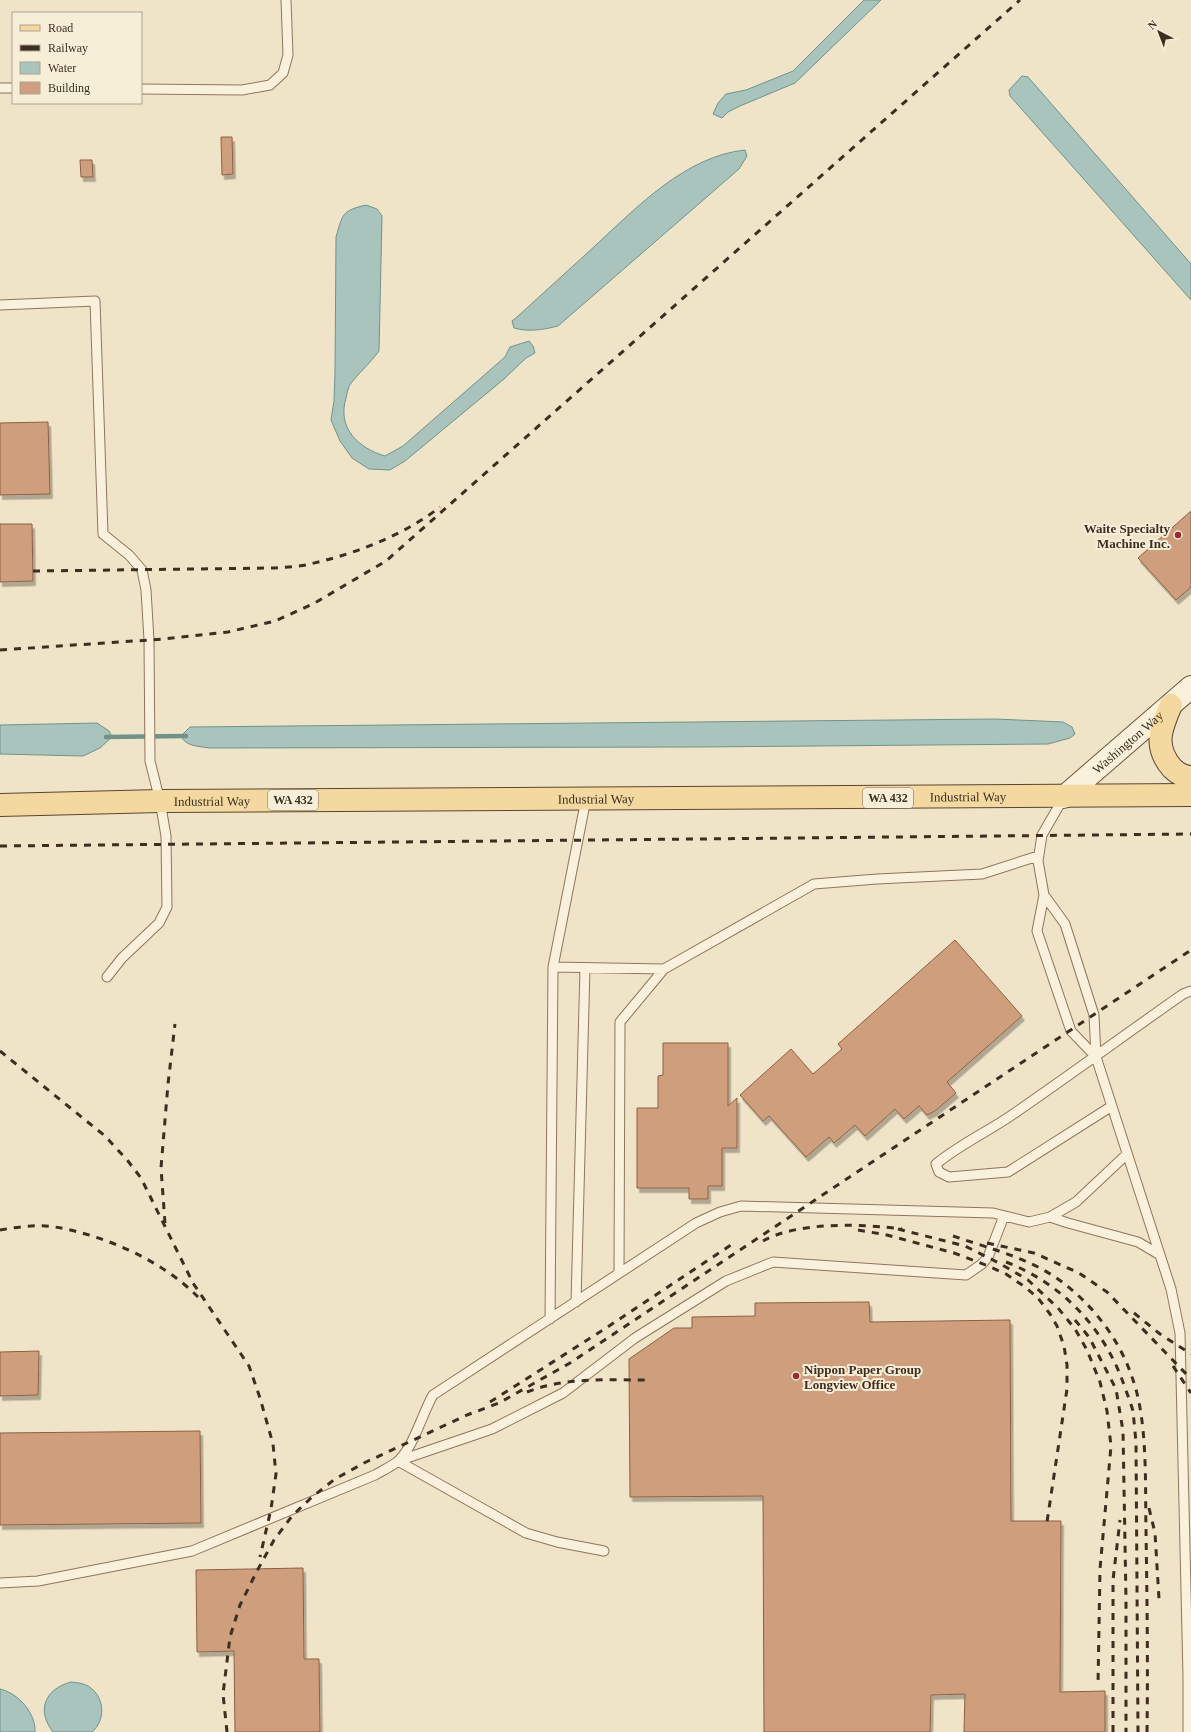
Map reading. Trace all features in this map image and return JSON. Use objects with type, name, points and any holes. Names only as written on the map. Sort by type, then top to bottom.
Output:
[{"type":"main road","name":"Washington Way","points":[[1064,797],[1191,687]]},
{"type":"main road","points":[[1171,705],[1163,723],[1160,736],[1161,749],[1166,761],[1175,770],[1186,777],[1191,777]]},
{"type":"main road","name":"Industrial Way","points":[[0,805],[160,801],[1064,797],[1191,795]]},
{"type":"lane","points":[[142,89],[242,90],[270,84],[282,73],[288,55],[286,0]]},
{"type":"lane","points":[[0,88],[12,88]]},
{"type":"lane","points":[[0,304],[95,301],[103,534],[129,555],[142,570],[146,590],[149,640],[150,760],[160,801],[166,836],[167,907],[159,922],[122,958],[107,977]]},
{"type":"lane","points":[[1064,797],[1042,835],[1038,861],[1044,894],[1037,931],[1071,1031],[1096,1057]]},
{"type":"lane","points":[[550,1319],[552,967],[586,799]]},
{"type":"lane","points":[[619,1273],[620,1022],[664,969],[814,884],[877,878],[982,874],[1038,856]]},
{"type":"lane","points":[[1044,894],[1064,924],[1094,1015],[1096,1057],[1171,1289],[1180,1333],[1190,1677],[1188,1732]]},
{"type":"lane","points":[[552,967],[664,969]]},
{"type":"lane","points":[[576,1302],[586,968]]},
{"type":"lane","points":[[1112,1106],[1008,1172],[949,1178],[939,1172],[936,1164],[947,1154],[991,1129],[1096,1057],[1177,998],[1191,990]]},
{"type":"lane","points":[[398,1461],[413,1441],[426,1409],[434,1396],[696,1223],[720,1212],[741,1206],[985,1213],[1029,1222],[1050,1217],[1076,1202],[1127,1154]]},
{"type":"lane","points":[[0,1583],[38,1581],[192,1550],[375,1475],[398,1461],[492,1429],[563,1393],[635,1338],[726,1281],[773,1262],[966,1275],[982,1264],[988,1257],[1004,1216]]},
{"type":"lane","points":[[1050,1217],[1068,1224],[1138,1242],[1160,1254]]},
{"type":"lane","points":[[398,1461],[526,1533],[557,1542],[604,1551]]},
{"type":"water","points":[[864,0],[881,0],[795,83],[740,106],[728,112],[722,118],[713,114],[718,103],[726,94],[746,90],[793,71]]},
{"type":"water","points":[[1022,76],[1028,77],[1191,264],[1191,300],[1010,96],[1009,90]]},
{"type":"water","points":[[745,150],[747,156],[739,169],[558,326],[536,330],[514,328],[512,321],[628,215],[664,186],[703,162],[723,154]]},
{"type":"water","points":[[366,205],[377,209],[382,216],[379,351],[351,383],[347,392],[344,419],[347,427],[358,442],[366,448],[385,456],[403,446],[505,357],[510,347],[529,341],[533,346],[535,353],[526,358],[504,379],[405,461],[390,470],[369,469],[352,458],[340,441],[331,420],[334,401],[335,372],[336,237],[340,223],[345,214],[352,209]]},
{"type":"water","points":[[995,719],[1063,722],[1072,727],[1075,734],[1070,738],[1048,744],[698,747],[209,748],[189,744],[183,740],[181,736],[190,727]]},
{"type":"water","points":[[97,723],[109,731],[112,737],[100,748],[83,756],[0,754],[0,725]]},
{"type":"water","points":[[71,1682],[82,1684],[92,1689],[99,1699],[102,1710],[101,1716],[92,1732],[53,1732],[48,1724],[44,1708],[49,1695],[62,1685]]},
{"type":"water","points":[[0,1689],[7,1691],[25,1705],[35,1725],[35,1732],[0,1732]]},
{"type":"building","points":[[221,137],[232,137],[233,174],[222,175]]},
{"type":"building","points":[[80,160],[92,160],[93,177],[81,177]]},
{"type":"building","points":[[48,422],[50,494],[0,495],[0,423]]},
{"type":"building","name":"Waite Specialty Machine Inc.","points":[[1191,511],[1191,587],[1176,600],[1138,558]]},
{"type":"building","points":[[0,524],[32,524],[33,581],[0,582]]},
{"type":"building","points":[[955,940],[1022,1016],[947,1082],[956,1093],[935,1111],[927,1115],[919,1106],[904,1119],[895,1109],[865,1136],[855,1125],[834,1143],[829,1137],[806,1157],[769,1116],[763,1121],[740,1095],[791,1049],[813,1074],[842,1049],[838,1044]]},
{"type":"building","points":[[663,1043],[728,1043],[728,1106],[737,1098],[737,1148],[722,1148],[722,1186],[708,1186],[708,1199],[689,1199],[689,1188],[637,1188],[637,1108],[658,1108],[658,1076],[663,1075]]},
{"type":"building","points":[[869,1302],[870,1322],[1010,1320],[1011,1521],[1061,1521],[1060,1692],[1105,1691],[1105,1732],[964,1732],[965,1694],[931,1695],[930,1732],[764,1732],[763,1496],[630,1497],[629,1359],[674,1328],[692,1328],[692,1317],[755,1316],[755,1303]]},
{"type":"building","points":[[39,1351],[38,1395],[0,1396],[0,1352]]},
{"type":"building","points":[[200,1431],[201,1523],[0,1525],[0,1433]]},
{"type":"building","points":[[303,1568],[304,1659],[319,1659],[320,1732],[235,1732],[234,1651],[197,1652],[196,1570]]},
{"type":"waterway","points":[[106,737],[186,736]]},
{"type":"railway","points":[[0,650],[164,639],[228,632],[275,621],[313,604],[386,561],[1020,0]]},
{"type":"railway","points":[[33,571],[274,568],[301,566],[344,555],[395,535],[440,507]]},
{"type":"railway","points":[[0,846],[1191,834]]},
{"type":"railway","points":[[227,1732],[223,1694],[230,1637],[240,1605],[274,1540],[292,1516],[312,1497],[335,1479],[364,1463],[467,1415],[499,1403],[570,1363],[1191,950]]},
{"type":"railway","points":[[165,1223],[161,1168],[175,1024]]},
{"type":"railway","points":[[0,1051],[105,1136],[128,1161],[141,1178],[193,1283],[249,1366],[273,1444],[276,1474],[271,1509],[260,1557]]},
{"type":"railway","points":[[763,1241],[794,1230],[812,1227],[850,1225],[902,1229]]},
{"type":"railway","points":[[0,1230],[28,1226],[48,1226],[93,1236],[113,1243],[150,1261],[168,1272],[198,1297]]},
{"type":"railway","points":[[898,1229],[965,1246],[1028,1280],[1058,1308],[1075,1329],[1087,1350],[1100,1382],[1107,1411],[1111,1446],[1100,1569],[1098,1684]]},
{"type":"railway","points":[[858,1230],[887,1235],[954,1253],[988,1266],[1006,1274],[1025,1287],[1038,1298],[1050,1314],[1057,1326],[1064,1346],[1067,1365],[1067,1389],[1047,1522]]},
{"type":"railway","points":[[953,1236],[1026,1261],[1054,1276],[1087,1304],[1105,1326],[1121,1351],[1127,1364],[1137,1394],[1141,1413],[1145,1452],[1147,1732]]},
{"type":"railway","points":[[490,1402],[603,1330],[734,1243]]},
{"type":"railway","points":[[987,1243],[1034,1253],[1079,1273],[1107,1292],[1191,1379]]},
{"type":"railway","points":[[1006,1262],[1027,1271],[1064,1296],[1094,1328],[1117,1367],[1133,1411],[1136,1442],[1138,1732]]},
{"type":"railway","points":[[1134,1313],[1160,1334],[1191,1354]]},
{"type":"railway","points":[[1075,1320],[1089,1337],[1116,1389],[1123,1431],[1126,1600],[1126,1732]]},
{"type":"railway","points":[[1173,1366],[1191,1393]]},
{"type":"railway","points":[[527,1392],[541,1387],[586,1380],[647,1380]]},
{"type":"railway","points":[[1149,1508],[1155,1533],[1159,1599]]},
{"type":"railway","points":[[1113,1732],[1113,1580],[1120,1520]]},
{"type":"place","name":"Waite Specialty Machine Inc.","points":[[1178,535]]},
{"type":"place","name":"Nippon Paper Group Longview Office","points":[[796,1376]]}]
